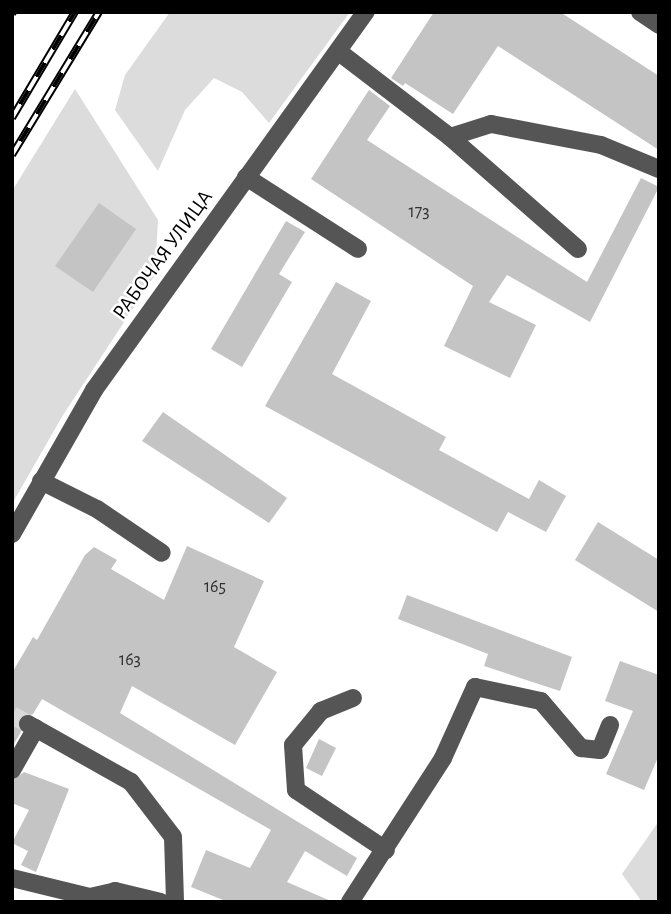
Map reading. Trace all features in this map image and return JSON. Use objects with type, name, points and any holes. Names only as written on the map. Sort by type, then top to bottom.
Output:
[{"type":"street","name":"РАБОЧАЯ УЛИЦА","points":[[12,534],[94,390],[366,12]]},
{"type":"street","points":[[640,12],[659,25]]},
{"type":"street","points":[[339,52],[450,137],[578,249]]},
{"type":"street","points":[[450,137],[491,124],[601,145],[659,169]]},
{"type":"street","points":[[246,177],[358,249]]},
{"type":"street","points":[[41,481],[97,509],[162,553]]},
{"type":"street","points":[[350,902],[443,758],[475,687],[541,701],[581,748],[600,750],[610,725]]},
{"type":"street","points":[[353,698],[321,711],[293,745],[296,790],[386,850]]},
{"type":"street","points":[[12,769],[32,726],[131,782],[173,837],[175,902]]},
{"type":"street","points":[[12,878],[90,897],[115,891],[161,902]]},
{"type":"shaded area","points":[[170,12],[350,12],[269,123],[242,92],[214,78],[185,110],[158,171],[115,110],[125,75]]},
{"type":"shaded area","points":[[75,89],[158,220],[155,275],[63,415],[12,504],[12,191]]},
{"type":"shaded area","points":[[659,821],[659,902],[642,902],[622,874]]},
{"type":"building","points":[[434,12],[560,12],[659,76],[659,150],[498,46],[453,114],[405,83],[403,86],[391,78]]},
{"type":"building","points":[[369,90],[390,106],[367,140],[587,282],[641,178],[659,187],[590,322],[507,275],[489,302],[536,325],[510,378],[444,346],[473,286],[311,179]]},
{"type":"building","points":[[99,203],[136,229],[93,292],[55,266]]},
{"type":"building","points":[[286,221],[305,232],[279,274],[292,282],[242,367],[211,349]]},
{"type":"building","points":[[336,282],[371,301],[332,374],[446,437],[439,450],[529,499],[539,480],[566,496],[546,532],[508,512],[497,532],[265,406]]},
{"type":"building","points":[[163,412],[287,498],[269,523],[142,441]]},
{"type":"building","points":[[598,522],[659,560],[659,612],[575,560]]},
{"type":"building","points":[[187,546],[264,581],[234,647],[277,672],[235,745],[132,686],[120,713],[357,858],[347,876],[305,851],[287,882],[333,902],[228,902],[191,887],[206,850],[250,868],[271,830],[42,699],[33,714],[18,718],[21,732],[12,747],[12,673],[33,637],[37,640],[85,555],[94,547],[117,560],[111,569],[164,600]]},
{"type":"building","points":[[407,595],[572,657],[560,691],[484,666],[488,654],[398,619]]},
{"type":"building","points":[[620,661],[659,675],[659,755],[644,790],[606,774],[633,711],[605,701]]},
{"type":"building","points":[[319,739],[336,748],[322,776],[306,768]]},
{"type":"building","points":[[24,772],[69,789],[36,872],[21,865],[28,851],[12,843],[29,810],[12,803],[12,781]]},
{"type":"tunnel","points":[[12,715],[28,724]]},
{"type":"railway","points":[[12,118],[75,12]]},
{"type":"railway","points":[[12,155],[99,12]]}]
